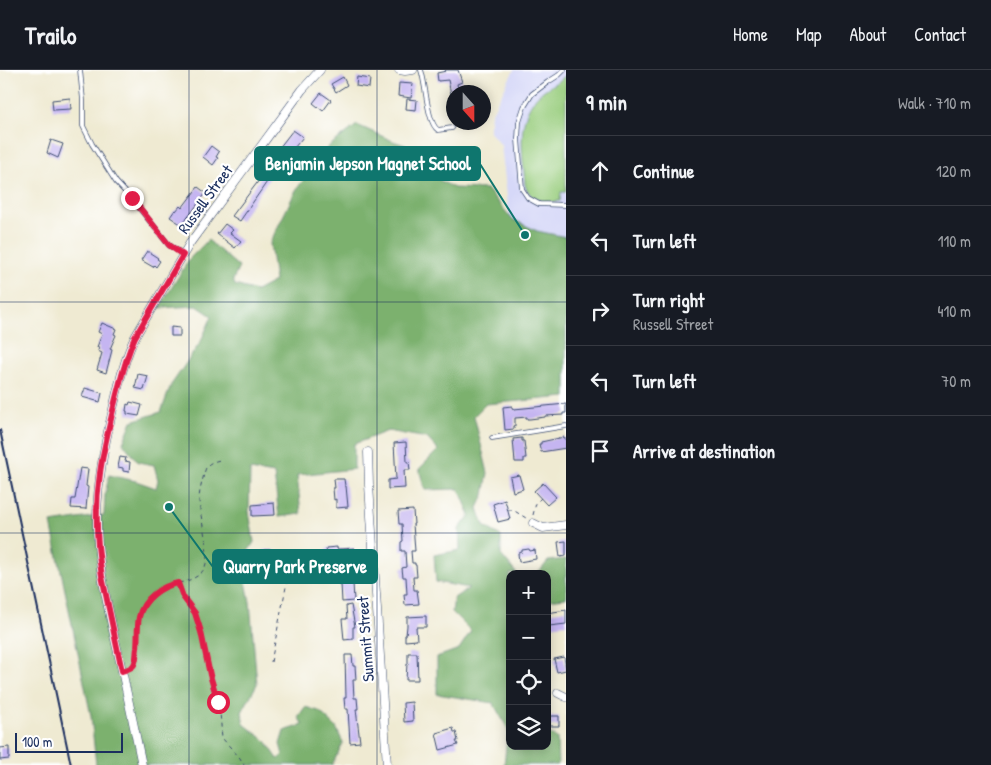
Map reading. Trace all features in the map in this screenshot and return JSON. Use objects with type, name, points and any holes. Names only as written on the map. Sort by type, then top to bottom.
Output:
[{"type":"street","name":"Russell Street","points":[[142,765],[99,561],[97,523],[100,474],[105,443],[121,377],[129,350],[142,324],[183,255],[202,226],[302,90],[320,70]]},
{"type":"street","points":[[399,70],[413,70]]},
{"type":"street","name":"Summit Street","points":[[368,452],[387,765]]},
{"type":"street","points":[[533,523],[543,528],[566,525]]},
{"type":"lane","points":[[80,70],[83,126],[92,144],[116,182],[132,198],[169,245],[183,255]]},
{"type":"lane","points":[[421,70],[434,128],[438,130],[446,129]]},
{"type":"lane","points":[[564,70],[532,94],[524,107],[519,122],[518,139],[522,188],[528,198],[538,204],[566,205]]},
{"type":"lane","points":[[492,438],[566,426]]},
{"type":"path","points":[[122,671],[134,664],[140,616],[144,606],[153,595],[164,587],[196,576],[204,569],[206,547],[199,490],[206,468],[210,462],[220,460]]},
{"type":"path","points":[[508,510],[516,512],[533,523],[534,507],[541,498]]},
{"type":"path","points":[[270,662],[287,582]]},
{"type":"path","points":[[178,583],[183,597],[195,613],[201,632],[220,712],[222,738],[244,765]]},
{"type":"shaded area","points":[[514,70],[566,70],[566,391],[511,231],[501,145],[489,131],[491,130],[491,114]]},
{"type":"green space","points":[[566,75],[566,192],[561,192],[560,201],[549,202],[534,198],[527,190],[525,185],[522,135],[524,122],[534,100],[543,91]]},
{"type":"green space","points":[[357,125],[393,141],[426,152],[430,175],[454,188],[487,189],[512,219],[537,231],[566,237],[566,397],[486,404],[474,416],[488,473],[484,495],[478,508],[484,526],[501,536],[501,555],[514,570],[506,570],[506,726],[493,703],[437,694],[437,657],[459,649],[471,631],[452,612],[454,598],[469,588],[436,582],[434,555],[460,550],[459,529],[470,515],[459,489],[425,490],[419,469],[438,450],[427,438],[388,431],[354,444],[354,469],[297,475],[301,514],[279,517],[274,474],[250,470],[249,512],[254,542],[242,561],[250,602],[257,684],[242,712],[244,724],[266,741],[278,759],[283,755],[280,744],[284,731],[303,725],[298,717],[305,707],[319,711],[336,727],[343,743],[332,765],[96,765],[91,716],[51,523],[104,515],[109,475],[156,488],[158,480],[154,465],[138,462],[123,443],[132,421],[161,412],[171,385],[200,343],[212,316],[197,306],[159,308],[190,258],[208,240],[239,267],[233,280],[235,285],[256,291],[275,281],[270,243],[296,190],[328,147]]},
{"type":"green space","points":[[566,559],[566,598],[551,600],[551,570],[541,570],[548,561]]},
{"type":"green space","points":[[551,734],[557,738],[558,765],[504,765],[506,747],[506,750],[551,750]]},
{"type":"building","points":[[458,70],[462,82],[457,85],[449,85],[448,80],[438,81],[437,73]]},
{"type":"building","points":[[343,77],[347,85],[336,92],[331,84]]},
{"type":"building","points":[[357,77],[370,79],[369,88],[356,86]]},
{"type":"building","points":[[399,83],[413,84],[411,98],[398,96]]},
{"type":"building","points":[[321,93],[331,100],[323,111],[313,103]]},
{"type":"building","points":[[70,98],[71,109],[53,110],[52,100]]},
{"type":"building","points":[[407,99],[417,100],[416,110],[406,109]]},
{"type":"building","points":[[293,130],[303,137],[280,163],[272,157]]},
{"type":"building","points":[[51,140],[63,144],[58,158],[47,153]]},
{"type":"building","points":[[211,146],[219,152],[216,157],[218,158],[213,165],[203,157]]},
{"type":"building","points":[[266,167],[273,173],[240,221],[232,216],[260,179],[258,178]]},
{"type":"building","points":[[198,187],[206,193],[182,225],[170,217],[180,206],[182,208]]},
{"type":"building","points":[[225,224],[233,230],[230,233],[241,241],[235,248],[217,234]]},
{"type":"building","points":[[147,251],[160,261],[156,267],[141,260]]},
{"type":"building","points":[[102,323],[116,329],[106,373],[97,370],[102,353],[98,351],[99,347],[97,347],[102,334],[98,332]]},
{"type":"building","points":[[171,327],[180,328],[180,336],[171,336]]},
{"type":"building","points":[[138,374],[148,376],[144,390],[135,388]]},
{"type":"building","points":[[85,388],[102,393],[100,402],[82,397]]},
{"type":"building","points":[[130,402],[142,405],[139,416],[127,414],[127,404],[129,405]]},
{"type":"building","points":[[566,404],[566,413],[563,413],[563,415],[530,419],[527,419],[527,417],[515,418],[514,429],[505,430],[503,407],[512,406],[514,409]]},
{"type":"building","points":[[564,437],[566,439],[566,448],[541,452],[539,444],[541,442]]},
{"type":"building","points":[[522,438],[526,458],[524,458],[524,462],[515,462],[513,439]]},
{"type":"building","points":[[406,442],[407,462],[409,462],[410,470],[404,470],[405,488],[388,489],[388,480],[396,479],[394,443]]},
{"type":"building","points":[[120,457],[126,458],[125,461],[130,462],[129,472],[123,471],[123,468],[118,467]]},
{"type":"building","points":[[80,468],[88,469],[86,509],[71,508],[72,499],[75,499]]},
{"type":"building","points":[[519,475],[523,489],[513,492],[510,477]]},
{"type":"building","points":[[334,479],[344,479],[348,507],[336,508],[333,488],[335,488]]},
{"type":"building","points":[[543,483],[556,497],[547,505],[534,491]]},
{"type":"building","points":[[505,500],[510,519],[498,522],[493,504]]},
{"type":"building","points":[[274,503],[275,515],[252,516],[252,505]]},
{"type":"building","points":[[413,510],[415,551],[411,551],[412,563],[416,565],[417,577],[413,577],[414,590],[417,590],[419,604],[405,605],[404,594],[407,594],[406,577],[403,577],[402,568],[406,567],[405,551],[401,551],[401,542],[403,541],[402,524],[399,524],[398,511]]},
{"type":"building","points":[[566,541],[566,556],[560,557],[558,542]]},
{"type":"building","points":[[337,547],[337,549],[354,548],[352,561],[343,562],[342,555],[327,556],[326,548]]},
{"type":"building","points":[[529,549],[530,551],[535,550],[536,559],[519,562],[518,553]]},
{"type":"building","points":[[264,550],[274,550],[274,573],[265,573]]},
{"type":"building","points":[[355,574],[355,583],[353,583],[354,601],[342,602],[341,584],[338,584],[338,575]]},
{"type":"building","points":[[351,605],[355,627],[353,627],[353,639],[344,640],[342,619],[347,619],[346,606]]},
{"type":"building","points":[[566,610],[566,624],[551,626],[551,612]]},
{"type":"building","points":[[426,616],[426,627],[416,627],[417,640],[405,641],[407,617]]},
{"type":"building","points":[[408,653],[417,653],[418,680],[406,680]]},
{"type":"building","points":[[345,655],[352,655],[353,666],[355,666],[356,680],[353,680],[354,698],[357,698],[358,709],[356,709],[360,742],[350,743],[348,709],[345,709],[344,698],[346,698]]},
{"type":"building","points":[[564,657],[566,670],[557,672],[554,659]]},
{"type":"building","points":[[412,702],[413,721],[404,722],[403,703]]},
{"type":"building","points":[[551,716],[559,716],[559,726],[551,726]]},
{"type":"building","points":[[453,728],[454,732],[456,732],[458,745],[440,750],[436,733]]},
{"type":"building","points":[[9,747],[9,759],[0,760],[0,748]]},
{"type":"railway","points":[[0,430],[71,765]]},
{"type":"place","name":"Benjamin Jepson Magnet School","points":[[525,235]]},
{"type":"place","name":"Quarry Park Preserve","points":[[169,507]]},
{"type":"route","points":[[132,198],[169,245],[183,255],[135,337],[121,377],[105,443],[98,486],[99,561],[122,671],[132,667],[134,664],[140,616],[144,606],[159,590],[178,583],[183,597],[195,613],[218,702]]}]
